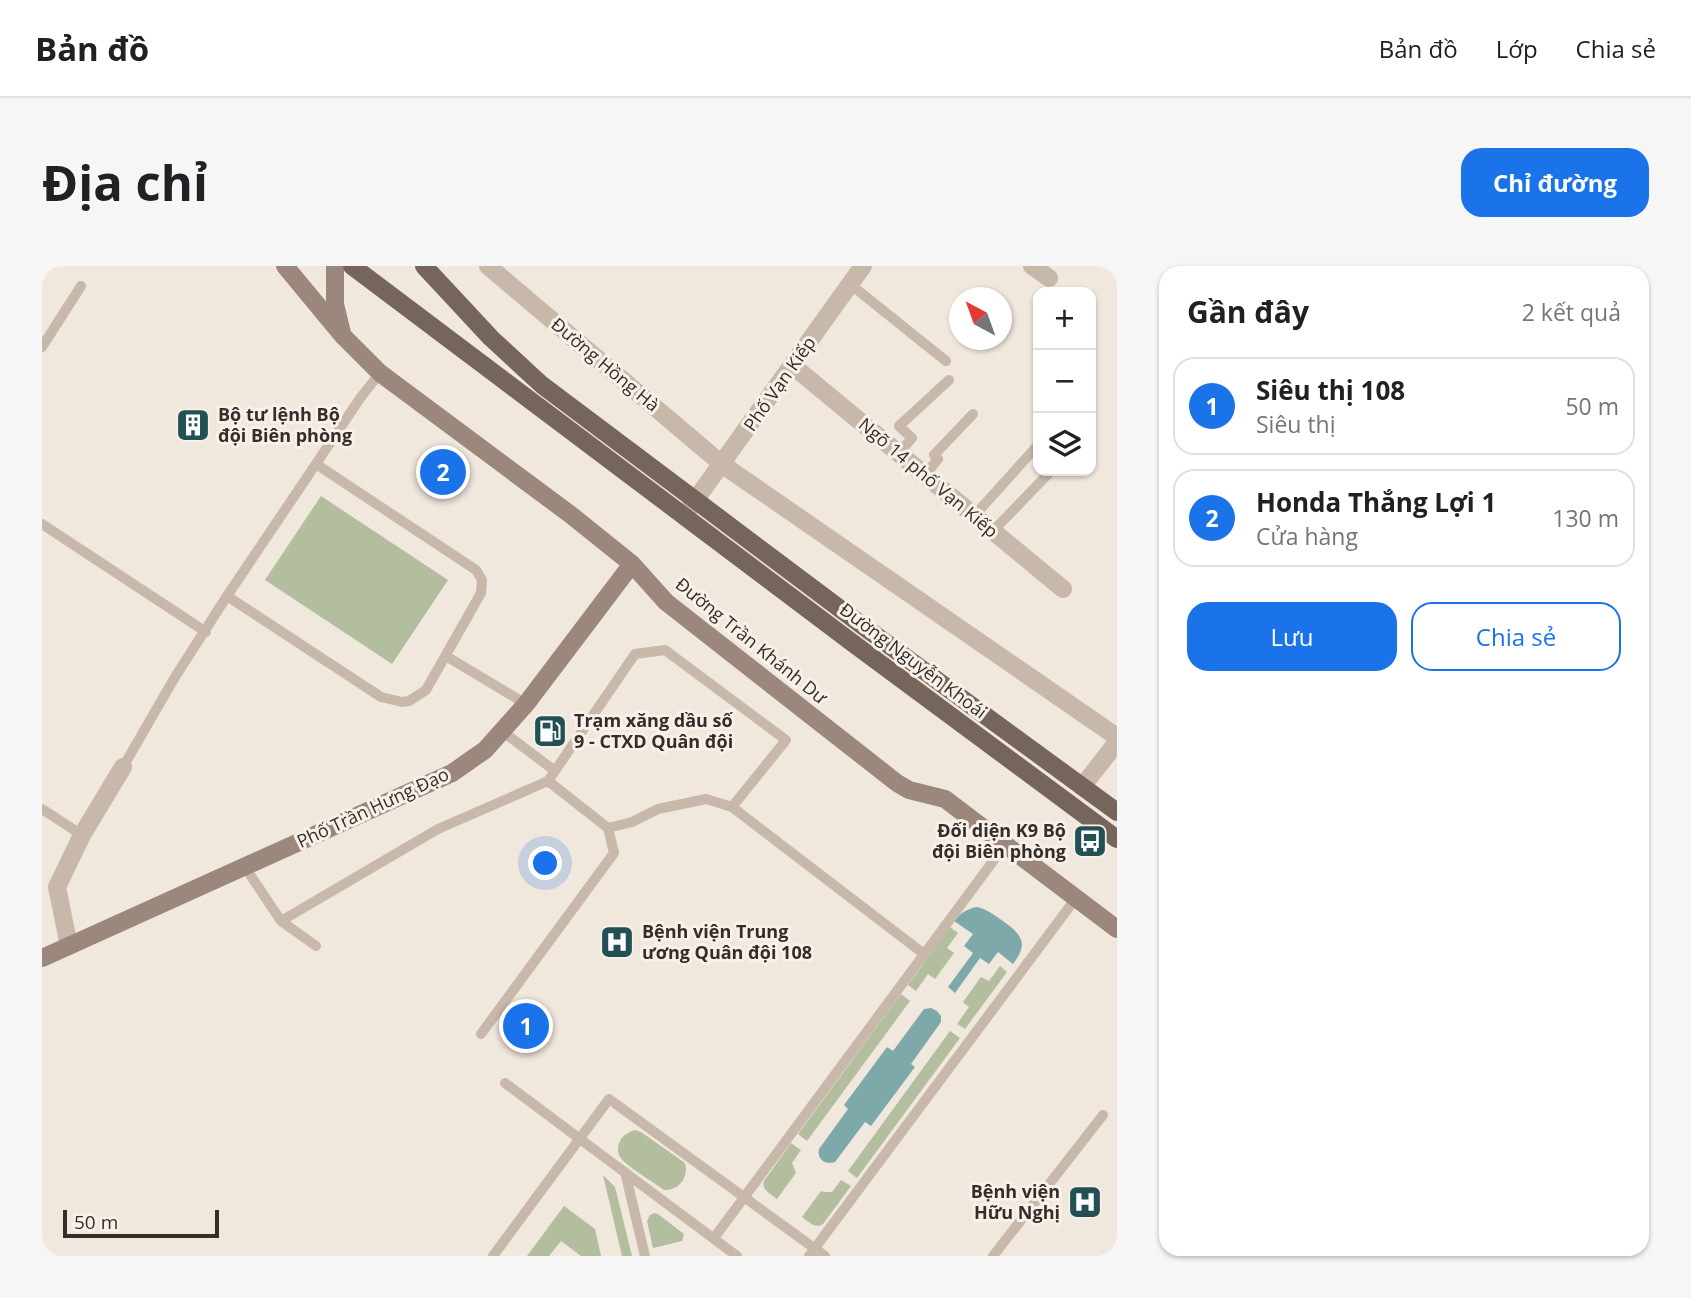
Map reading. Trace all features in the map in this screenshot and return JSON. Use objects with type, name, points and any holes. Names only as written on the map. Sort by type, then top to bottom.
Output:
[{"type":"main road","name":"Đường Trần Khánh Dư","points":[[285,266],[343,336],[380,373],[571,515],[632,564],[666,602],[897,783],[945,799],[1117,929]]},
{"type":"main road","points":[[335,266],[335,304],[343,336]]},
{"type":"main road","points":[[352,266],[684,516]]},
{"type":"main road","points":[[424,266],[491,338],[542,385],[697,501]]},
{"type":"main road","name":"Đường Nguyễn Khoái","points":[[697,501],[1117,812]]},
{"type":"main road","name":"Đường Nguyễn Khoái","points":[[684,516],[1117,838]]},
{"type":"main road","name":"Phố Trần Hưng Đạo","points":[[42,958],[452,773],[485,750],[526,704],[632,564]]},
{"type":"street","name":"Đường Hồng Hà","points":[[488,266],[723,465]]},
{"type":"street","name":"Phố Vạn Kiếp","points":[[684,516],[863,266]]},
{"type":"street","points":[[1032,266],[1049,278]]},
{"type":"street","name":"Ngõ 14 phố Vạn Kiếp","points":[[793,366],[1063,590]]},
{"type":"street","points":[[723,465],[1117,739],[1082,787]]},
{"type":"street","points":[[69,946],[57,887],[82,835],[123,767]]},
{"type":"lane","points":[[850,284],[946,361]]},
{"type":"lane","points":[[42,347],[81,286]]},
{"type":"lane","points":[[123,767],[175,677],[227,596],[380,373]]},
{"type":"lane","points":[[899,453],[912,439],[899,426],[948,380]]},
{"type":"lane","points":[[925,475],[939,458],[934,455],[973,414]]},
{"type":"lane","points":[[974,516],[1033,451]]},
{"type":"lane","points":[[227,596],[381,697],[409,701],[426,690],[481,593],[482,580],[476,570],[316,464]]},
{"type":"lane","points":[[993,531],[1046,476]]},
{"type":"lane","points":[[42,524],[205,632]]},
{"type":"lane","points":[[281,921],[438,829],[548,781],[635,654],[665,650],[786,740],[732,807]]},
{"type":"lane","points":[[446,656],[526,704]]},
{"type":"lane","points":[[502,731],[555,771]]},
{"type":"lane","points":[[481,1034],[614,853],[608,828],[548,781]]},
{"type":"lane","points":[[608,828],[632,822],[658,808],[706,799],[732,807],[924,954]]},
{"type":"lane","points":[[42,808],[82,835]]},
{"type":"lane","points":[[713,1238],[1005,845]]},
{"type":"lane","points":[[245,867],[281,921],[316,946]]},
{"type":"lane","points":[[812,1252],[1076,898]]},
{"type":"lane","points":[[505,1083],[737,1256]]},
{"type":"lane","points":[[493,1256],[609,1100],[744,1197],[812,1252],[825,1256]]},
{"type":"lane","points":[[993,1256],[1103,1115]]},
{"type":"lane","points":[[625,1172],[645,1256]]},
{"type":"green space","points":[[321,496],[448,580],[392,664],[265,580]]},
{"type":"green space","points":[[950,927],[958,933],[947,948],[954,953],[935,979],[928,974],[916,991],[908,985]]},
{"type":"green space","points":[[1000,966],[1007,972],[965,1029],[957,1024],[969,1007],[963,1002],[981,977],[989,981]]},
{"type":"green space","points":[[901,994],[910,1001],[807,1141],[798,1134]]},
{"type":"green space","points":[[950,1031],[960,1038],[857,1178],[848,1171]]},
{"type":"green space","points":[[635,1130],[685,1163],[686,1173],[678,1186],[664,1190],[621,1159],[618,1151],[620,1141]]},
{"type":"green space","points":[[791,1143],[801,1150],[792,1163],[796,1173],[777,1199],[763,1184]]},
{"type":"green space","points":[[603,1175],[615,1187],[632,1256],[622,1256]]},
{"type":"green space","points":[[841,1180],[851,1186],[823,1224],[815,1225],[802,1217],[821,1191],[832,1192]]},
{"type":"green space","points":[[564,1206],[595,1229],[601,1256],[581,1256],[561,1241],[549,1256],[527,1256]]},
{"type":"green space","points":[[654,1213],[684,1234],[682,1241],[653,1248],[647,1221]]},
{"type":"water","points":[[977,907],[990,912],[1015,931],[1021,940],[1021,950],[1013,964],[998,952],[989,964],[980,958],[955,993],[948,987],[973,953],[964,946],[973,934],[954,921],[964,912]]},
{"type":"water","points":[[931,1008],[941,1016],[941,1022],[911,1064],[915,1067],[871,1126],[865,1122],[835,1162],[822,1161],[819,1149],[848,1109],[844,1105],[887,1047],[893,1051],[924,1009]]},
{"type":"place","name":"Bộ tư lệnh Bộ đội Biên phòng","points":[[193,425]]},
{"type":"place","name":"Honda Thắng Lợi 1","points":[[443,472]]},
{"type":"place","name":"Trạm xăng dầu số 9 - CTXD Quân đội","points":[[550,731]]},
{"type":"place","name":"Đối diện K9 Bộ đội Biên phòng","points":[[1090,841]]},
{"type":"place","name":"Bệnh viện Trung ương Quân đội 108","points":[[617,942]]},
{"type":"place","name":"Siêu thị 108","points":[[526,1026]]},
{"type":"place","name":"Bệnh viện Hữu Nghị","points":[[1085,1202]]}]
